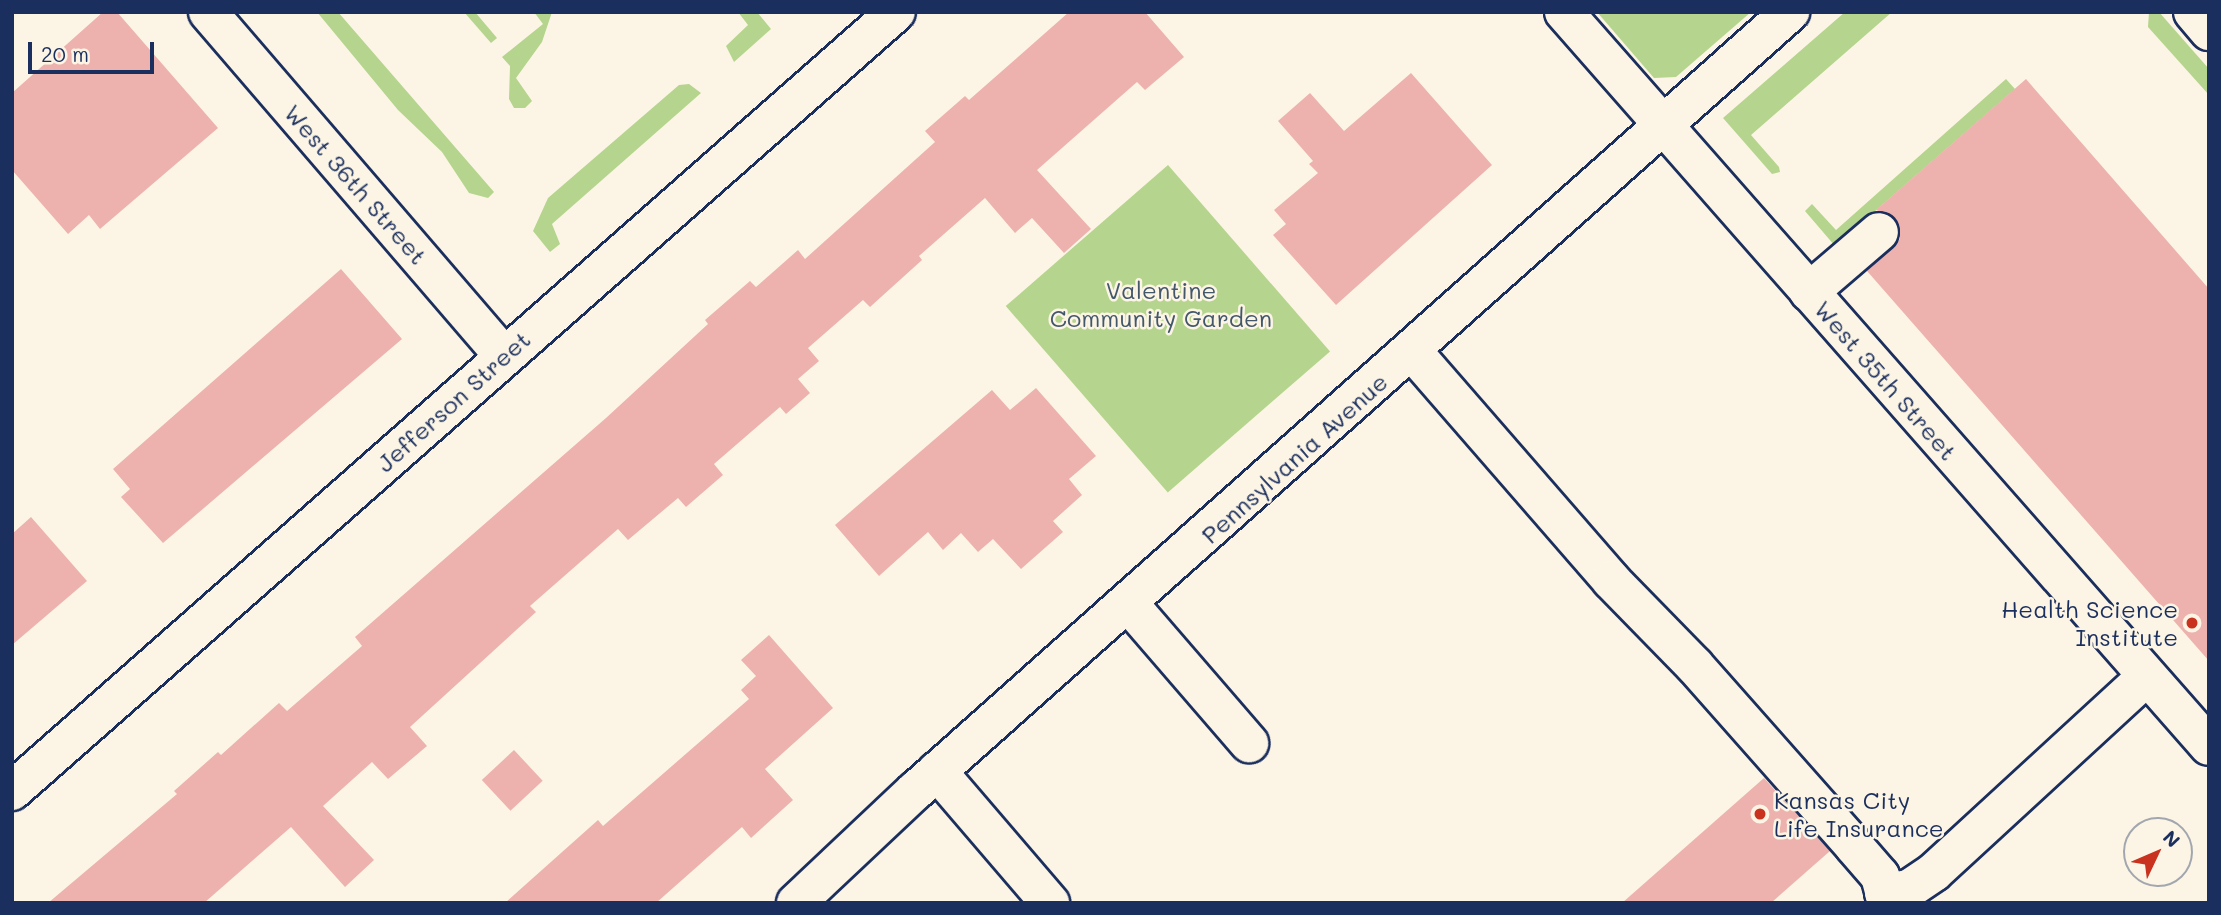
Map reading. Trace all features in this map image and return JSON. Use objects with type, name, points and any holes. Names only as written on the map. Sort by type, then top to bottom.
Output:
[{"type":"street","name":"West 36th Street","points":[[208,12],[504,356]]},
{"type":"street","name":"Jefferson Street","points":[[12,792],[896,12]]},
{"type":"street","name":"West 35th Street","points":[[1564,12],[2209,746]]},
{"type":"street","name":"Pennsylvania Avenue","points":[[796,903],[937,771],[1413,352],[1661,123],[1790,12]]},
{"type":"street","points":[[2193,12],[2209,30]]},
{"type":"street","points":[[1809,292],[1879,232]]},
{"type":"street","points":[[1413,352],[1611,580],[1694,665],[1880,876],[1885,898],[1909,889],[1934,872],[2147,676]]},
{"type":"street","points":[[1129,604],[1249,743]]},
{"type":"street","points":[[937,771],[1050,903]]},
{"type":"green space","points":[[317,12],[338,12],[494,192],[488,198],[469,193],[442,152],[398,110]]},
{"type":"green space","points":[[464,12],[475,12],[497,38],[491,43]]},
{"type":"green space","points":[[534,12],[552,12],[542,42],[516,78],[532,101],[525,108],[514,108],[509,99],[510,66],[502,57],[543,24]]},
{"type":"green space","points":[[738,12],[757,12],[771,29],[734,62],[726,46],[748,25]]},
{"type":"green space","points":[[1597,12],[1751,12],[1676,77],[1654,78]]},
{"type":"green space","points":[[1845,12],[1892,12],[1751,135],[1779,167],[1780,172],[1772,174],[1723,118]]},
{"type":"green space","points":[[2149,12],[2159,12],[2209,69],[2209,95],[2148,27]]},
{"type":"green space","points":[[2006,79],[2015,89],[1835,246],[1805,211],[1812,204],[1836,230]]},
{"type":"green space","points":[[689,84],[701,93],[552,224],[560,244],[550,252],[533,231],[548,198],[679,85]]},
{"type":"green space","name":"Valentine Community Garden","points":[[1168,165],[1330,351],[1168,492],[1006,306]]},
{"type":"building","points":[[103,12],[117,12],[218,128],[100,229],[89,215],[68,234],[12,170],[12,93]]},
{"type":"building","points":[[1069,12],[1145,12],[1184,57],[1145,90],[1137,82],[1037,170],[1091,229],[1064,253],[1032,218],[1015,233],[985,198],[919,256],[922,260],[870,307],[863,300],[808,348],[819,361],[798,379],[810,393],[786,414],[780,407],[714,464],[723,475],[686,507],[678,498],[628,540],[618,529],[530,606],[536,612],[410,727],[427,746],[388,779],[372,762],[323,806],[374,860],[345,887],[291,827],[204,903],[48,903],[177,794],[174,791],[218,752],[221,755],[279,703],[287,711],[362,646],[355,637],[606,418],[708,324],[705,320],[750,281],[756,287],[798,250],[805,259],[935,142],[925,131],[965,96],[969,100]]},
{"type":"building","points":[[1411,73],[1492,165],[1336,305],[1273,235],[1286,224],[1274,210],[1318,173],[1309,164],[1313,161],[1278,121],[1310,93],[1344,131]]},
{"type":"building","points":[[2026,79],[2209,289],[2209,661],[1867,271],[1900,239],[1896,218],[1876,210]]},
{"type":"building","points":[[341,269],[402,339],[163,543],[121,497],[130,489],[113,469]]},
{"type":"building","points":[[1036,388],[1096,456],[1069,479],[1082,495],[1053,521],[1063,532],[1021,569],[993,539],[978,552],[961,533],[943,550],[928,532],[879,576],[835,525],[992,390],[1010,410]]},
{"type":"building","points":[[31,517],[87,581],[12,645],[12,534]]},
{"type":"building","points":[[769,635],[833,708],[765,769],[793,800],[751,838],[742,827],[656,903],[505,903],[598,820],[603,826],[749,699],[741,690],[756,676],[741,660]]},
{"type":"building","points":[[514,750],[543,781],[510,811],[482,780]]},
{"type":"building","name":"Kansas City Life Insurance","points":[[1764,778],[1830,851],[1771,903],[1622,903]]},
{"type":"place","name":"Health Science Institute","points":[[2192,623]]},
{"type":"place","name":"Kansas City Life Insurance","points":[[1760,814]]}]
